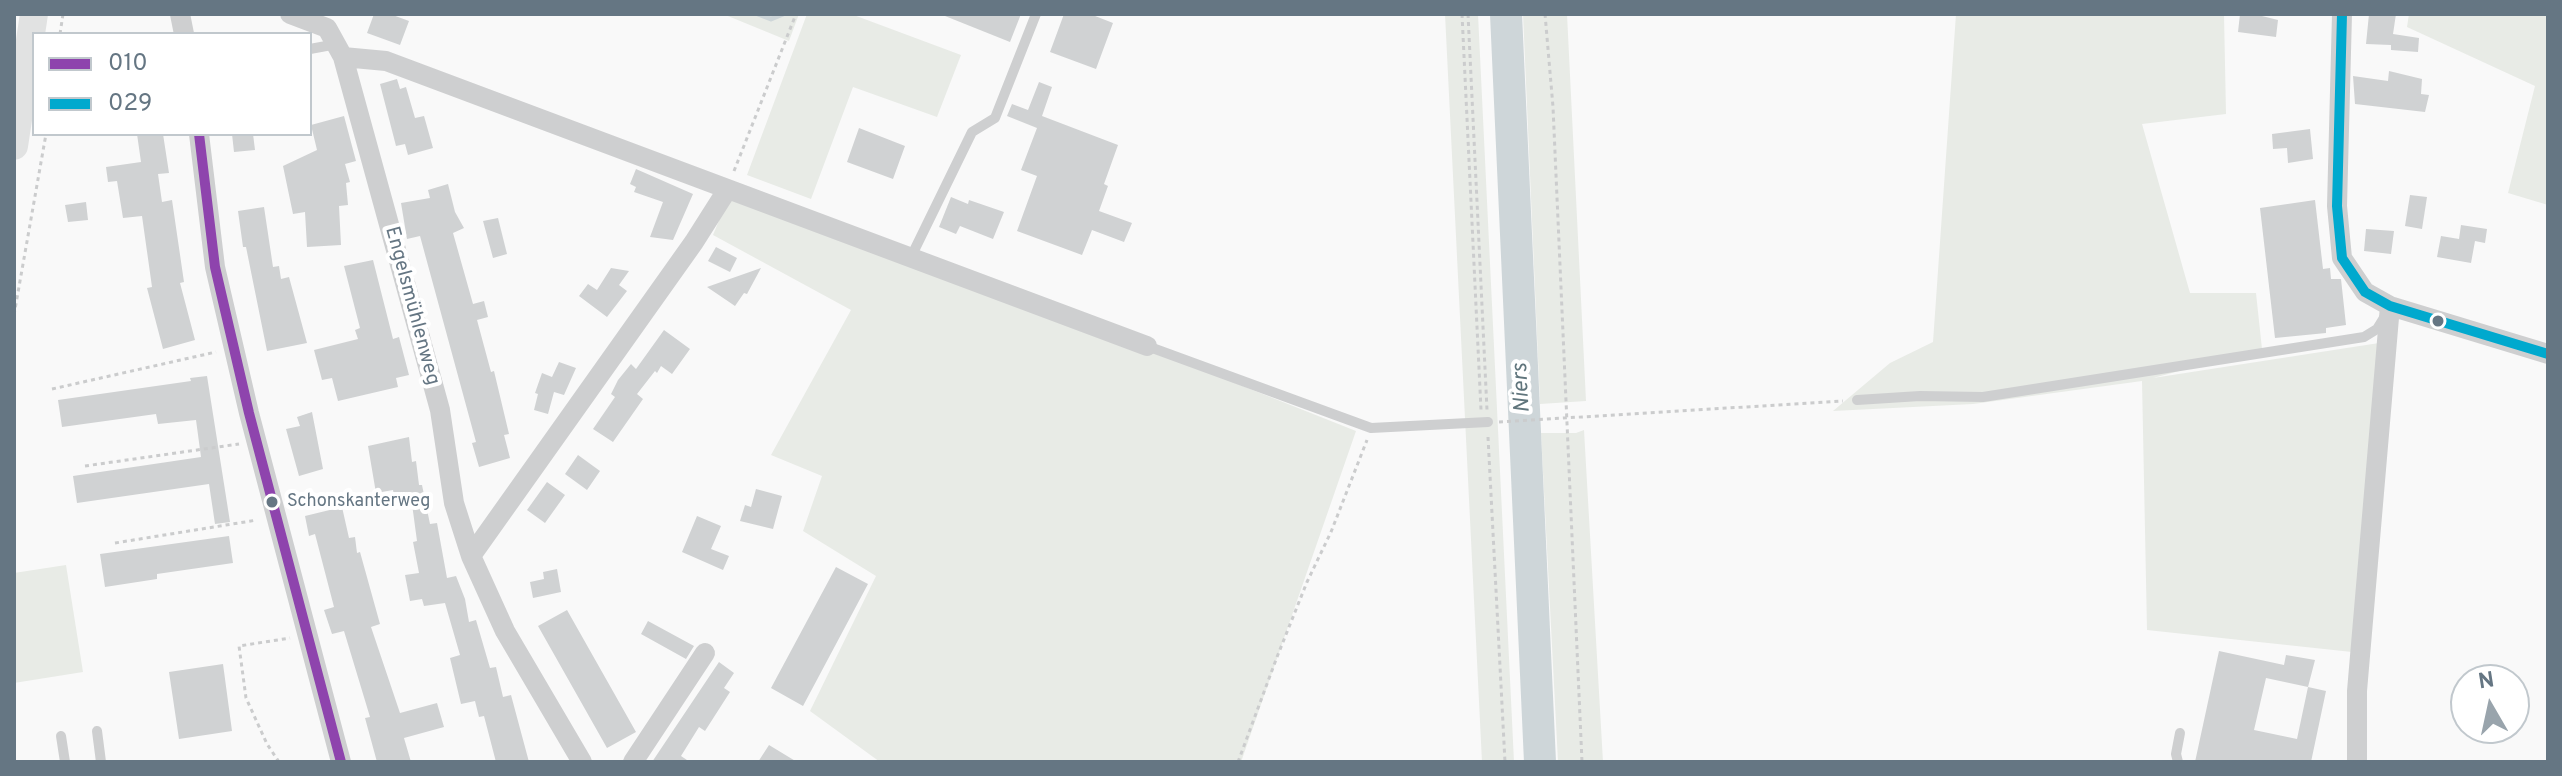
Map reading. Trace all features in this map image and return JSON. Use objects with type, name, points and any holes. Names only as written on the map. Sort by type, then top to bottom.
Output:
[{"type":"main road","points":[[14,146],[34,14]]},
{"type":"street","points":[[290,14],[386,61],[1147,346]]},
{"type":"street","points":[[2342,14],[2337,206],[2342,258],[2365,292],[2390,306],[2548,354]]},
{"type":"street","name":"Engelsmühlenweg","points":[[334,36],[440,410],[454,503],[471,556],[505,631],[582,762]]},
{"type":"street","points":[[199,136],[215,267],[256,442],[341,762]]},
{"type":"street","points":[[471,556],[694,242],[727,190]]},
{"type":"street","points":[[2357,762],[2357,691],[2390,306]]},
{"type":"street","points":[[633,762],[705,653]]},
{"type":"lane","points":[[910,259],[972,132],[995,118],[1036,14]]},
{"type":"lane","points":[[312,48],[334,36]]},
{"type":"lane","points":[[1857,400],[1920,396],[1983,397],[2364,337],[2377,329],[2390,306]]},
{"type":"lane","points":[[1147,346],[1371,428],[1487,422]]},
{"type":"lane","points":[[97,731],[101,762]]},
{"type":"lane","points":[[2178,762],[2176,754],[2180,733]]},
{"type":"lane","points":[[61,736],[65,762]]},
{"type":"path","points":[[727,190],[796,14]]},
{"type":"path","points":[[1462,14],[1487,422]]},
{"type":"path","points":[[1468,14],[1505,762]]},
{"type":"path","points":[[1545,14],[1553,107],[1582,762]]},
{"type":"path","points":[[14,315],[46,136]]},
{"type":"path","points":[[52,389],[234,348]]},
{"type":"path","points":[[1487,422],[1857,400]]},
{"type":"path","points":[[1238,762],[1282,644],[1331,532],[1371,428]]},
{"type":"path","points":[[85,466],[256,442]]},
{"type":"path","points":[[115,543],[257,521],[272,502]]},
{"type":"path","points":[[279,762],[267,744],[246,698],[239,646],[307,635]]},
{"type":"shaded area","points":[[723,14],[799,14],[789,41]]},
{"type":"shaded area","points":[[807,14],[851,14],[961,55],[937,117],[853,87],[811,199],[747,175]]},
{"type":"shaded area","points":[[1445,14],[1478,14],[1514,762],[1482,762]]},
{"type":"shaded area","points":[[1523,14],[1567,14],[1586,401],[1540,404]]},
{"type":"shaded area","points":[[1956,14],[2224,14],[2226,114],[2142,124],[2190,293],[2256,293],[2262,349],[2153,378],[2379,343],[2352,652],[2147,630],[2142,381],[1973,404],[1833,411],[1890,363],[1933,342]]},
{"type":"shaded area","points":[[2409,14],[2548,14],[2548,205],[2508,193],[2535,86],[2407,27]]},
{"type":"shaded area","points":[[734,184],[1356,431],[1241,762],[880,762],[810,711],[876,576],[803,531],[822,476],[771,455],[851,310],[713,235]]},
{"type":"shaded area","points":[[1584,430],[1603,762],[1558,762],[1541,433],[1576,433]]},
{"type":"shaded area","points":[[66,565],[83,672],[14,683],[14,573]]},
{"type":"building","points":[[374,14],[390,14],[409,21],[400,45],[367,33]]},
{"type":"building","points":[[940,14],[1021,14],[1010,42]]},
{"type":"building","points":[[1064,14],[1090,14],[1113,23],[1096,69],[1050,52]]},
{"type":"building","points":[[2240,14],[2278,20],[2276,37],[2238,32]]},
{"type":"building","points":[[2369,14],[2396,14],[2393,34],[2419,38],[2418,52],[2391,50],[2391,45],[2366,44]]},
{"type":"building","points":[[2389,71],[2422,79],[2421,94],[2429,95],[2425,112],[2355,104],[2353,76],[2388,81]]},
{"type":"building","points":[[397,79],[400,89],[406,87],[415,118],[424,116],[433,148],[408,155],[405,144],[396,146],[380,84]]},
{"type":"building","points":[[1039,82],[1052,87],[1042,116],[1118,145],[1104,184],[1108,186],[1099,211],[1132,223],[1124,242],[1092,230],[1082,255],[1017,231],[1037,176],[1021,170],[1037,128],[1007,116],[1012,104],[1028,110]]},
{"type":"building","points":[[344,116],[356,161],[345,164],[350,182],[346,183],[348,205],[339,206],[341,245],[307,247],[305,212],[293,214],[283,166],[317,150],[312,125]]},
{"type":"building","points":[[859,128],[905,146],[893,179],[847,162]]},
{"type":"building","points":[[2310,129],[2313,159],[2288,163],[2287,148],[2273,149],[2272,134]]},
{"type":"building","points":[[137,136],[163,136],[169,173],[158,174],[162,202],[172,200],[184,282],[180,283],[195,340],[163,349],[147,288],[152,287],[142,216],[123,218],[117,181],[108,182],[106,167],[141,162]]},
{"type":"building","points":[[232,136],[253,136],[255,150],[234,152]]},
{"type":"building","points":[[636,169],[693,194],[673,240],[650,237],[663,202],[634,192],[636,187],[630,184]]},
{"type":"building","points":[[448,184],[455,212],[464,228],[453,233],[473,304],[484,301],[488,317],[477,320],[491,372],[494,371],[509,434],[504,435],[510,458],[479,467],[472,443],[476,442],[420,236],[407,239],[401,203],[430,198],[428,190]]},
{"type":"building","points":[[2410,195],[2427,197],[2422,229],[2405,226]]},
{"type":"building","points":[[951,197],[1004,212],[993,239],[960,226],[956,234],[939,227]]},
{"type":"building","points":[[2315,200],[2323,269],[2330,268],[2331,279],[2341,279],[2346,325],[2326,328],[2326,333],[2275,338],[2260,208]]},
{"type":"building","points":[[86,202],[88,220],[68,222],[65,205]]},
{"type":"building","points":[[264,207],[273,267],[279,266],[281,279],[289,277],[307,343],[267,351],[246,247],[243,247],[238,211]]},
{"type":"building","points":[[498,218],[507,254],[493,258],[483,221]]},
{"type":"building","points":[[2461,225],[2487,229],[2485,243],[2475,241],[2471,263],[2437,257],[2441,236],[2459,239]]},
{"type":"building","points":[[2366,229],[2394,231],[2391,254],[2364,251]]},
{"type":"building","points":[[716,247],[737,258],[730,272],[708,261]]},
{"type":"building","points":[[373,260],[393,339],[399,337],[409,375],[396,378],[398,387],[338,401],[332,378],[322,380],[314,350],[358,339],[355,330],[360,328],[344,266]]},
{"type":"building","points":[[611,268],[629,271],[619,285],[627,291],[607,317],[579,296],[588,284],[597,290]]},
{"type":"building","points":[[761,268],[747,294],[744,293],[735,306],[707,287]]},
{"type":"building","points":[[664,330],[690,349],[672,374],[661,366],[657,373],[655,371],[637,394],[643,399],[613,442],[593,429],[615,397],[611,394],[618,380],[631,364],[636,369]]},
{"type":"building","points":[[559,362],[576,368],[564,395],[554,392],[548,414],[534,410],[538,394],[535,393],[542,373],[552,377]]},
{"type":"building","points":[[207,376],[230,522],[215,524],[209,484],[77,503],[73,476],[201,457],[196,420],[158,424],[156,414],[62,427],[58,400]]},
{"type":"building","points":[[312,412],[323,469],[299,476],[286,429],[300,426],[297,417]]},
{"type":"building","points":[[409,437],[412,462],[416,461],[430,524],[437,523],[447,578],[456,576],[465,599],[469,622],[476,620],[490,668],[496,667],[503,697],[511,695],[529,762],[496,762],[484,716],[479,717],[475,701],[461,704],[450,658],[460,655],[445,603],[424,606],[422,599],[410,601],[405,575],[419,573],[413,542],[417,541],[412,504],[396,507],[393,490],[376,493],[368,446]]},
{"type":"building","points":[[578,455],[600,471],[587,490],[565,474]]},
{"type":"building","points":[[547,482],[565,495],[545,523],[527,510]]},
{"type":"building","points":[[756,489],[782,496],[773,529],[740,521],[745,505],[751,507]]},
{"type":"building","points":[[342,507],[349,538],[355,537],[357,553],[360,552],[380,624],[371,627],[400,713],[437,703],[444,727],[404,738],[411,762],[377,762],[365,718],[370,717],[344,631],[332,634],[324,610],[334,607],[315,534],[309,536],[305,516]]},
{"type":"building","points":[[697,516],[721,526],[711,549],[729,556],[723,570],[682,552]]},
{"type":"building","points":[[229,536],[233,563],[157,574],[157,579],[105,587],[100,554]]},
{"type":"building","points":[[836,567],[868,584],[803,706],[771,688]]},
{"type":"building","points":[[557,569],[561,592],[533,598],[530,582],[544,579],[543,572]]},
{"type":"building","points":[[567,610],[636,732],[607,748],[538,626]]},
{"type":"building","points":[[648,621],[694,646],[686,659],[641,634]]},
{"type":"building","points":[[2219,651],[2284,665],[2286,655],[2315,660],[2308,687],[2326,691],[2311,762],[2195,762]],"holes":[[[2266,678],[2308,687],[2297,739],[2254,730]]]},
{"type":"building","points":[[719,662],[734,673],[724,688],[730,692],[705,731],[699,727],[681,756],[690,762],[652,762]]},
{"type":"building","points":[[223,664],[232,731],[179,739],[169,672]]},
{"type":"building","points":[[769,745],[797,762],[758,762]]},
{"type":"waterway","points":[[758,14],[771,19],[783,14]]},
{"type":"waterway","name":"Niers","points":[[1506,14],[1540,762]]},
{"type":"transit line","name":"029","points":[[2342,14],[2337,206],[2342,258],[2365,292],[2390,306],[2548,354]]},
{"type":"transit line","name":"010","points":[[199,136],[215,267],[249,413],[341,762]]},
{"type":"place","name":"Schonskanterweg","points":[[272,502]]}]
